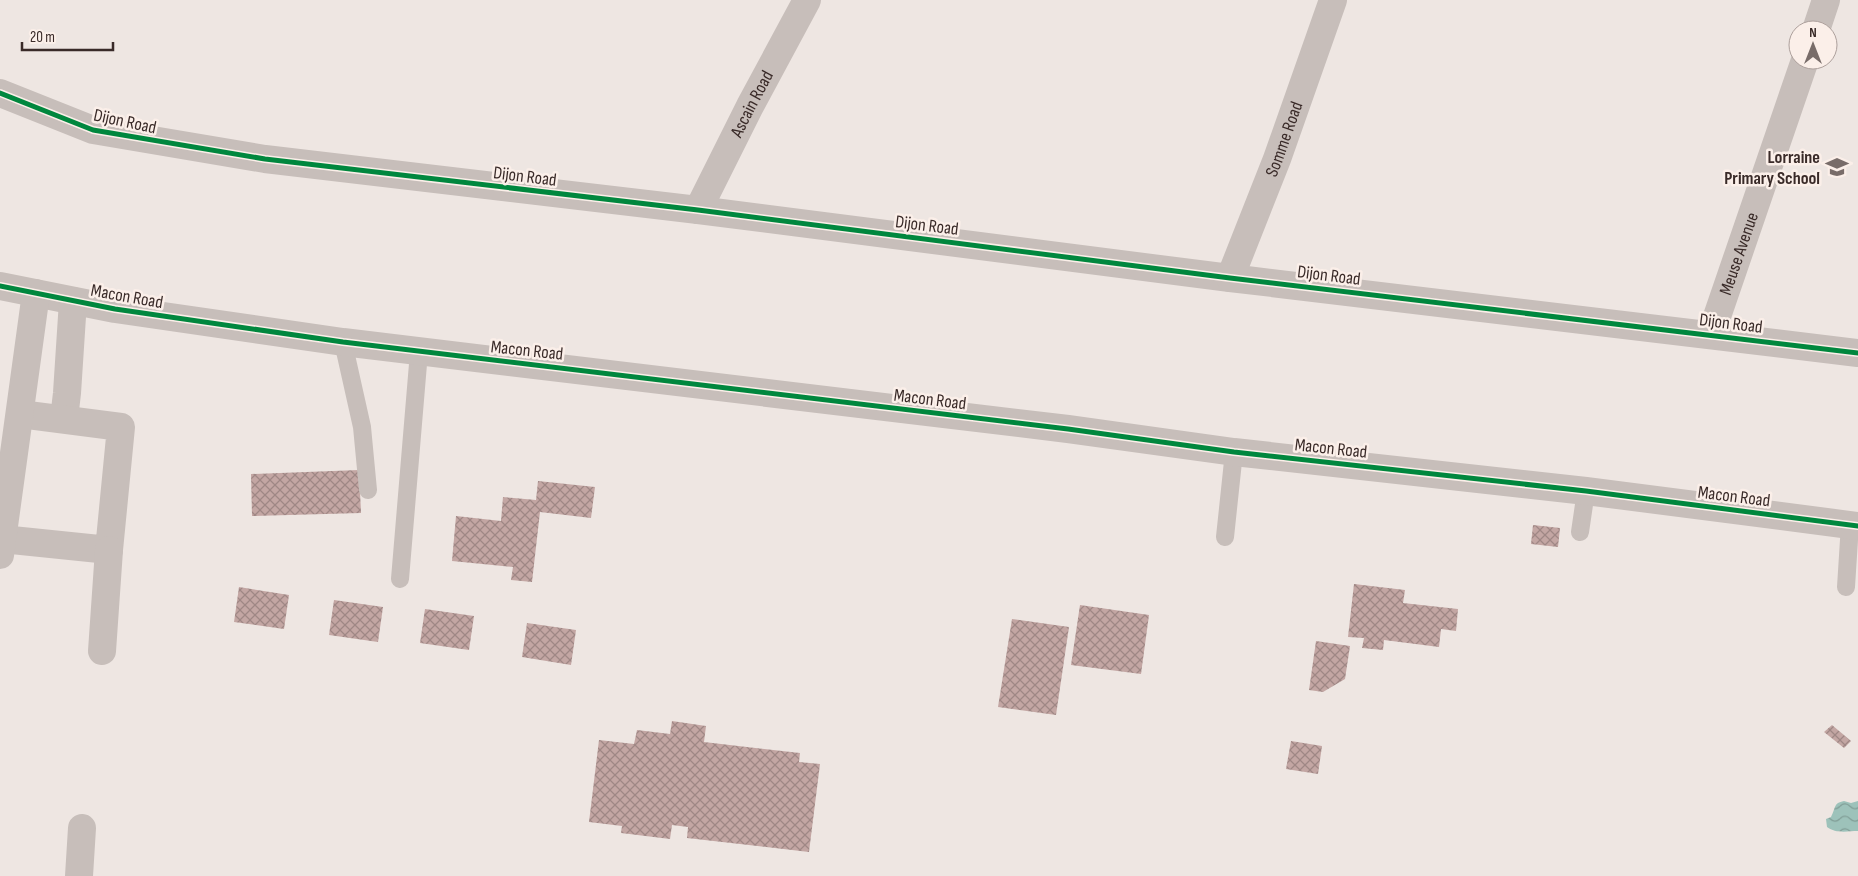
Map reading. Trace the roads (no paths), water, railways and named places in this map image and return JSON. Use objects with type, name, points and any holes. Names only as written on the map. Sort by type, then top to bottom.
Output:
[{"type":"street","name":"Ascain Road","points":[[698,210],[750,106],[807,0]]},
{"type":"street","name":"Somme Road","points":[[1230,278],[1277,159],[1333,0]]},
{"type":"street","points":[[1819,20],[1826,0]]},
{"type":"street","name":"Meuse Avenue","points":[[1711,334],[1802,70]]},
{"type":"street","name":"Dijon Road","points":[[0,93],[93,130],[265,159],[698,210],[1230,278],[1858,353]]},
{"type":"street","name":"Macon Road","points":[[0,286],[115,309],[419,352],[1058,428],[1234,452],[1586,491],[1854,525]]},
{"type":"street","points":[[36,293],[1,547],[109,550]]},
{"type":"street","points":[[64,419],[73,301]]},
{"type":"street","points":[[20,414],[121,427],[109,550],[102,651]]},
{"type":"street","points":[[79,876],[82,828]]},
{"type":"lane","points":[[343,342],[362,427],[368,490]]},
{"type":"lane","points":[[400,579],[419,352]]},
{"type":"lane","points":[[1226,537],[1234,452]]},
{"type":"lane","points":[[1580,532],[1586,491]]},
{"type":"lane","points":[[1846,587],[1854,525]]},
{"type":"water","points":[[1844,801],[1851,803],[1858,801],[1858,831],[1838,831],[1827,827],[1826,819],[1831,817],[1836,805]]},
{"type":"place","name":"Lorraine Primary School","points":[[1837,167]]}]
